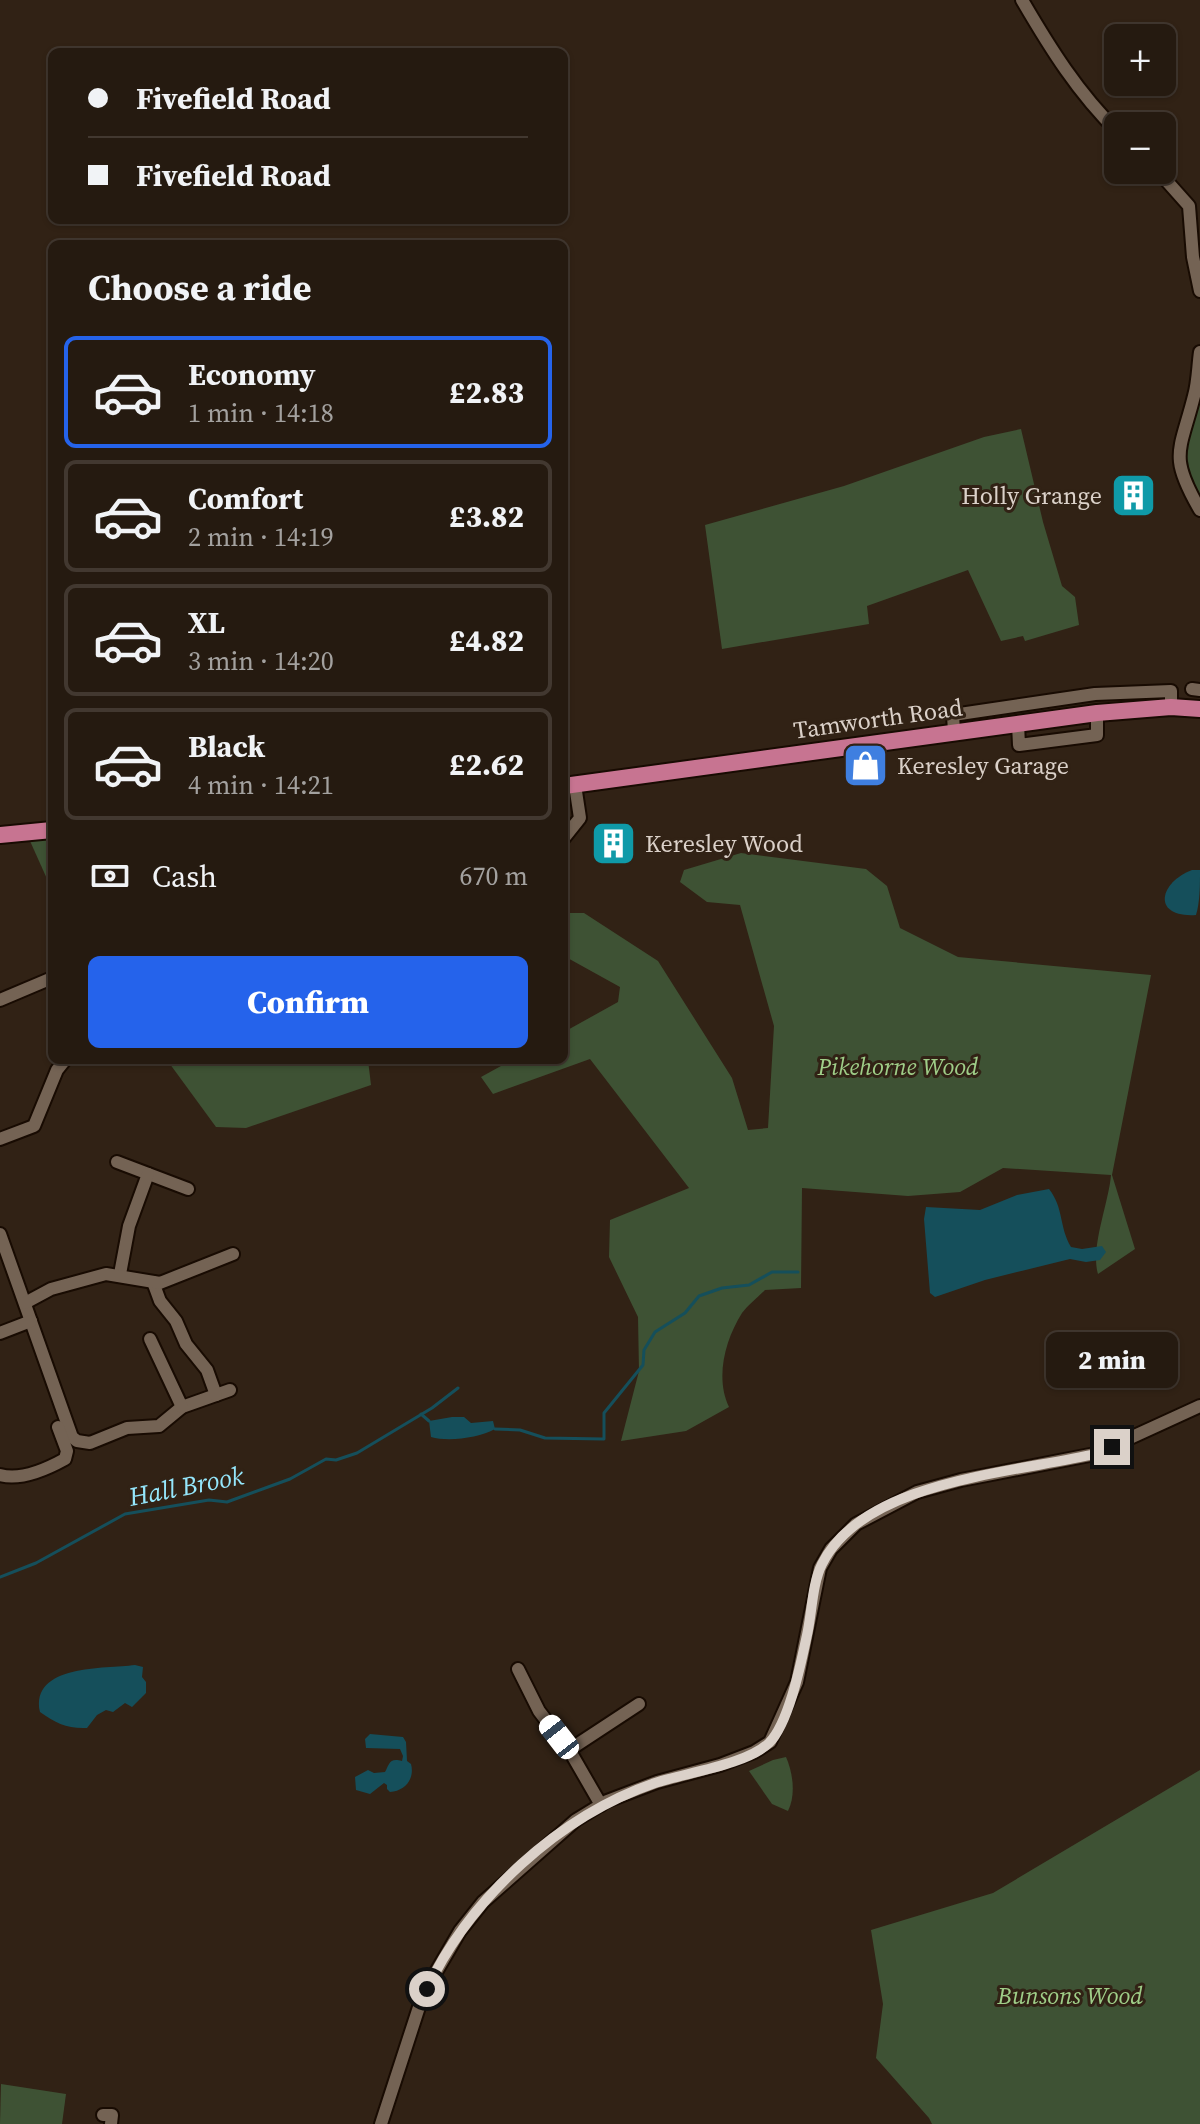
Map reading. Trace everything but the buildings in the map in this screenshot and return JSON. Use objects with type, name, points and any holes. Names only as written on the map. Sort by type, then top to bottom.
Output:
[{"type":"main road","name":"Tamworth Road","points":[[569,785],[1097,713],[1171,707],[1198,698]]},
{"type":"main road","points":[[0,835],[48,830]]},
{"type":"street","points":[[1022,0],[1061,64],[1104,115]]},
{"type":"street","points":[[1169,184],[1189,206],[1193,257],[1200,291]]},
{"type":"street","points":[[1200,352],[1195,395],[1180,441],[1182,478],[1200,510]]},
{"type":"street","points":[[954,732],[953,715],[1095,694],[1171,691],[1171,707]]},
{"type":"street","points":[[568,833],[580,818],[569,785]]},
{"type":"street","points":[[0,1000],[48,980]]},
{"type":"street","points":[[0,1139],[34,1126],[62,1064]]},
{"type":"street","points":[[117,1162],[188,1189]]},
{"type":"street","points":[[120,1274],[129,1226],[148,1174]]},
{"type":"street","points":[[0,1234],[72,1437],[77,1441],[90,1443],[127,1428],[159,1426],[182,1407],[230,1390]]},
{"type":"street","points":[[25,1303],[76,1281],[106,1274],[153,1282],[168,1280],[233,1254]]},
{"type":"street","points":[[153,1282],[160,1301],[176,1321],[186,1344],[207,1370],[216,1395]]},
{"type":"street","points":[[0,1333],[31,1321]]},
{"type":"street","points":[[150,1339],[182,1407]]},
{"type":"street","points":[[381,2124],[391,2101],[406,2042],[419,2007],[460,1931],[483,1902],[576,1820],[601,1805],[657,1782],[720,1765],[770,1742],[797,1682],[820,1568],[831,1549],[856,1524],[917,1492],[961,1480],[1095,1454],[1200,1406]]},
{"type":"street","points":[[0,1475],[12,1478],[24,1476],[65,1459],[67,1451],[58,1427]]},
{"type":"street","points":[[518,1669],[539,1711],[569,1750],[601,1805]]},
{"type":"street","points":[[569,1750],[639,1704]]},
{"type":"green space","points":[[1200,387],[1200,500],[1188,472],[1187,444]]},
{"type":"green space","points":[[1021,429],[1043,522],[1062,586],[1075,597],[1079,625],[1025,641],[1023,636],[1001,641],[968,570],[867,606],[869,624],[722,649],[705,525],[844,486],[984,437]]},
{"type":"green space","points":[[48,839],[48,881],[30,841]]},
{"type":"green space","name":"Pikehorne Wood","points":[[741,853],[866,869],[887,886],[900,928],[958,957],[1151,975],[1112,1175],[1135,1249],[1098,1274],[1096,1251],[1111,1175],[1003,1168],[960,1192],[908,1196],[802,1188],[801,1288],[765,1290],[742,1313],[731,1335],[722,1372],[729,1407],[686,1431],[621,1441],[639,1371],[638,1317],[609,1257],[610,1220],[689,1188],[590,1059],[493,1094],[481,1077],[505,1064],[568,1064],[568,1030],[618,1002],[620,987],[568,958],[568,913],[584,913],[658,961],[732,1078],[748,1130],[768,1128],[774,1026],[740,905],[707,902],[680,882],[684,870]]},
{"type":"green space","points":[[170,1064],[368,1064],[371,1085],[246,1128],[216,1127]]},
{"type":"green space","points":[[786,1757],[793,1784],[788,1811],[772,1804],[749,1771]]},
{"type":"green space","name":"Bunsons Wood","points":[[1200,1770],[1200,2124],[932,2124],[876,2058],[883,2004],[871,1930],[993,1893]]},
{"type":"green space","points":[[1,2084],[66,2094],[62,2124],[0,2124]]},
{"type":"water","points":[[1192,870],[1200,870],[1196,915],[1172,911],[1166,906],[1167,891],[1172,883]]},
{"type":"water","points":[[1049,1189],[1057,1203],[1071,1247],[1102,1246],[1106,1252],[1100,1260],[1086,1262],[1070,1259],[985,1280],[935,1297],[930,1293],[924,1219],[926,1207],[980,1210],[1017,1195]]},
{"type":"water","points":[[464,1417],[471,1423],[493,1421],[495,1429],[463,1438],[431,1437],[429,1421]]},
{"type":"water","points":[[143,1667],[146,1693],[132,1707],[125,1703],[113,1712],[106,1710],[97,1715],[87,1728],[62,1724],[40,1712],[40,1696],[46,1685],[58,1677],[89,1669]]},
{"type":"water","points":[[370,1734],[403,1737],[406,1742],[407,1761],[411,1764],[412,1775],[400,1789],[390,1792],[384,1783],[370,1794],[356,1790],[355,1777],[368,1770],[385,1772],[392,1761],[402,1761],[400,1749],[366,1748],[365,1739]]},
{"type":"waterway","name":"Hall Brook","points":[[495,1429],[520,1430],[545,1438],[604,1439],[604,1413],[643,1365],[644,1350],[655,1332],[685,1313],[699,1296],[722,1288],[749,1285],[772,1272],[798,1272]]},
{"type":"waterway","name":"Hall Brook","points":[[0,1577],[36,1563],[125,1514],[209,1500],[227,1502],[290,1479],[326,1459],[336,1460],[357,1453],[432,1408],[458,1388]]},
{"type":"waterway","name":"Hall Brook","points":[[421,1414],[429,1421]]},
{"type":"place","name":"Holly Grange","points":[[1133,496]]},
{"type":"place","name":"Keresley Garage","points":[[866,766]]},
{"type":"place","name":"Keresley Wood","points":[[614,844]]},
{"type":"route","points":[[427,1989],[460,1931],[483,1902],[576,1820],[607,1801],[657,1782],[720,1765],[770,1742],[797,1682],[820,1568],[831,1549],[856,1524],[917,1492],[961,1480],[1095,1454],[1112,1447]]}]
